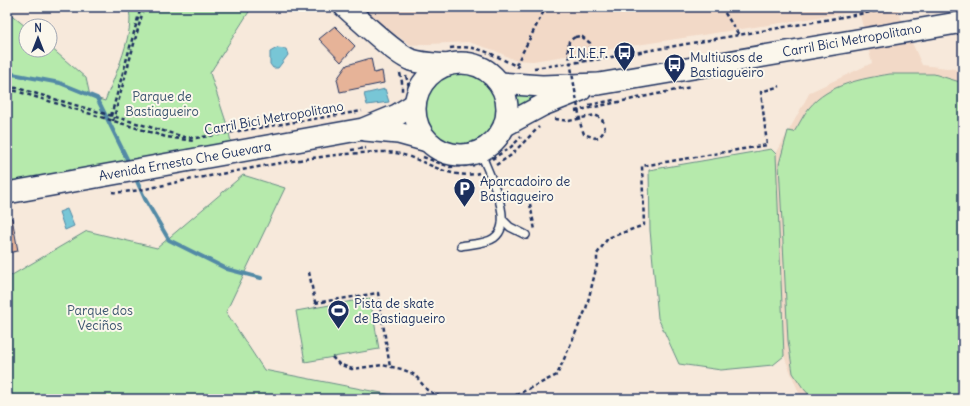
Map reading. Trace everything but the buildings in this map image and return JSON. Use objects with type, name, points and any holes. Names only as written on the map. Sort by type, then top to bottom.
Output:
[{"type":"main road","points":[[345,7],[409,60],[426,63],[452,59],[471,64],[502,76],[542,86],[599,84],[963,22]]},
{"type":"main road","points":[[388,44],[414,81],[414,96],[418,126],[424,149],[439,150],[484,163],[486,149],[506,125],[543,104],[599,84]]},
{"type":"main road","points":[[414,96],[426,79],[452,59]]},
{"type":"main road","points":[[502,76],[508,105],[506,125]]},
{"type":"main road","name":"Avenida Ernesto Che Guevara","points":[[366,130],[397,115],[414,96]]},
{"type":"main road","name":"Avenida Ernesto Che Guevara","points":[[7,193],[366,130],[398,133],[424,149]]},
{"type":"lane","points":[[461,246],[492,240],[500,233],[503,220],[502,210],[484,163]]},
{"type":"lane","points":[[503,220],[510,227],[526,234]]},
{"type":"path","points":[[111,120],[143,7]]},
{"type":"path","points":[[516,66],[546,7]]},
{"type":"path","points":[[721,7],[739,36]]},
{"type":"path","points":[[541,66],[565,62],[570,62],[576,61],[586,57],[590,49],[590,43],[581,36],[575,36],[569,41],[568,49],[569,55],[570,62],[572,75],[574,89],[578,112],[580,119],[584,134],[589,137],[600,137],[604,130],[603,121],[601,118],[595,116],[590,116],[583,118],[576,119],[569,121],[556,119],[549,122]]},
{"type":"path","points":[[452,59],[470,54],[502,76]]},
{"type":"path","points":[[402,68],[414,96]]},
{"type":"path","points":[[567,72],[579,70]]},
{"type":"path","points":[[570,109],[680,86],[686,83]]},
{"type":"path","points":[[502,399],[512,398],[557,375],[586,309],[597,265],[597,254],[608,238],[644,225],[642,166],[767,145],[761,92],[780,86]]},
{"type":"path","points":[[7,87],[17,88],[110,116]]},
{"type":"path","name":"Carril Bici Metropolitano","points":[[7,90],[16,91],[166,137],[184,141],[366,130]]},
{"type":"path","points":[[530,129],[541,121]]},
{"type":"path","points":[[424,149],[434,163],[450,166],[484,163],[510,156],[541,125]]},
{"type":"path","points":[[171,179],[300,156],[366,130]]},
{"type":"path","points":[[110,192],[117,193],[313,158],[386,152],[413,158],[451,174],[472,175],[484,163],[511,147],[525,133]]},
{"type":"path","points":[[113,188],[126,187]]},
{"type":"path","points":[[530,204],[536,233]]},
{"type":"path","points":[[309,272],[316,307]]},
{"type":"path","points":[[315,303],[378,293],[390,367]]},
{"type":"path","points":[[332,357],[339,364],[352,369],[382,365],[402,369],[415,375],[427,390],[444,399]]},
{"type":"shaded area","points":[[361,7],[896,7],[922,65],[955,69],[963,75],[963,399],[806,399],[799,393],[784,356],[776,154],[810,92],[872,63],[859,11],[533,61],[514,60],[494,50],[468,42],[411,45],[390,31]]},
{"type":"green space","name":"Parque de Bastiagueiro","points":[[128,7],[252,7],[210,73],[228,128],[232,147],[7,185],[7,11],[18,20],[18,58],[58,58],[58,54],[86,78],[90,96],[105,101],[127,41],[130,16]]},
{"type":"green space","points":[[461,70],[476,73],[483,77],[493,87],[497,94],[500,109],[497,124],[493,131],[483,141],[476,145],[461,148],[446,145],[439,141],[429,131],[425,124],[422,109],[425,94],[429,87],[439,77],[446,73]]},
{"type":"green space","points":[[890,74],[934,74],[963,83],[963,399],[813,399],[803,388],[793,373],[788,341],[779,164],[788,131],[794,132],[809,108],[817,100],[826,93],[846,84]]},
{"type":"green space","points":[[515,92],[544,96],[516,111]]},
{"type":"green space","points":[[771,149],[776,154],[784,356],[773,365],[721,370],[679,364],[658,318],[650,230],[649,170]]},
{"type":"green space","name":"Parque dos Veciños","points":[[243,175],[285,188],[226,312],[264,370],[392,395],[395,399],[7,399],[7,278],[87,231],[157,248]]},
{"type":"green space","name":"Pista de skate de Bastiagueiro","points":[[370,298],[379,349],[305,362],[296,311]]},
{"type":"water","points":[[277,48],[286,49],[288,55],[278,68],[273,68],[270,64],[270,52]]},
{"type":"water","points":[[385,89],[389,102],[367,105],[364,94]]},
{"type":"water","points":[[67,209],[74,226],[65,230],[59,212]]},
{"type":"waterway","points":[[7,73],[60,83],[97,98],[130,165]]},
{"type":"waterway","points":[[135,177],[145,199],[169,240],[227,269],[261,278]]},
{"type":"place","name":"I.N.E.F.","points":[[624,72]]},
{"type":"place","name":"Multiusos de Bastiagueiro","points":[[674,84]]},
{"type":"place","name":"Aparcadoiro de Bastiagueiro","points":[[464,208]]},
{"type":"place","name":"Pista de skate de Bastiagueiro","points":[[338,330]]}]
